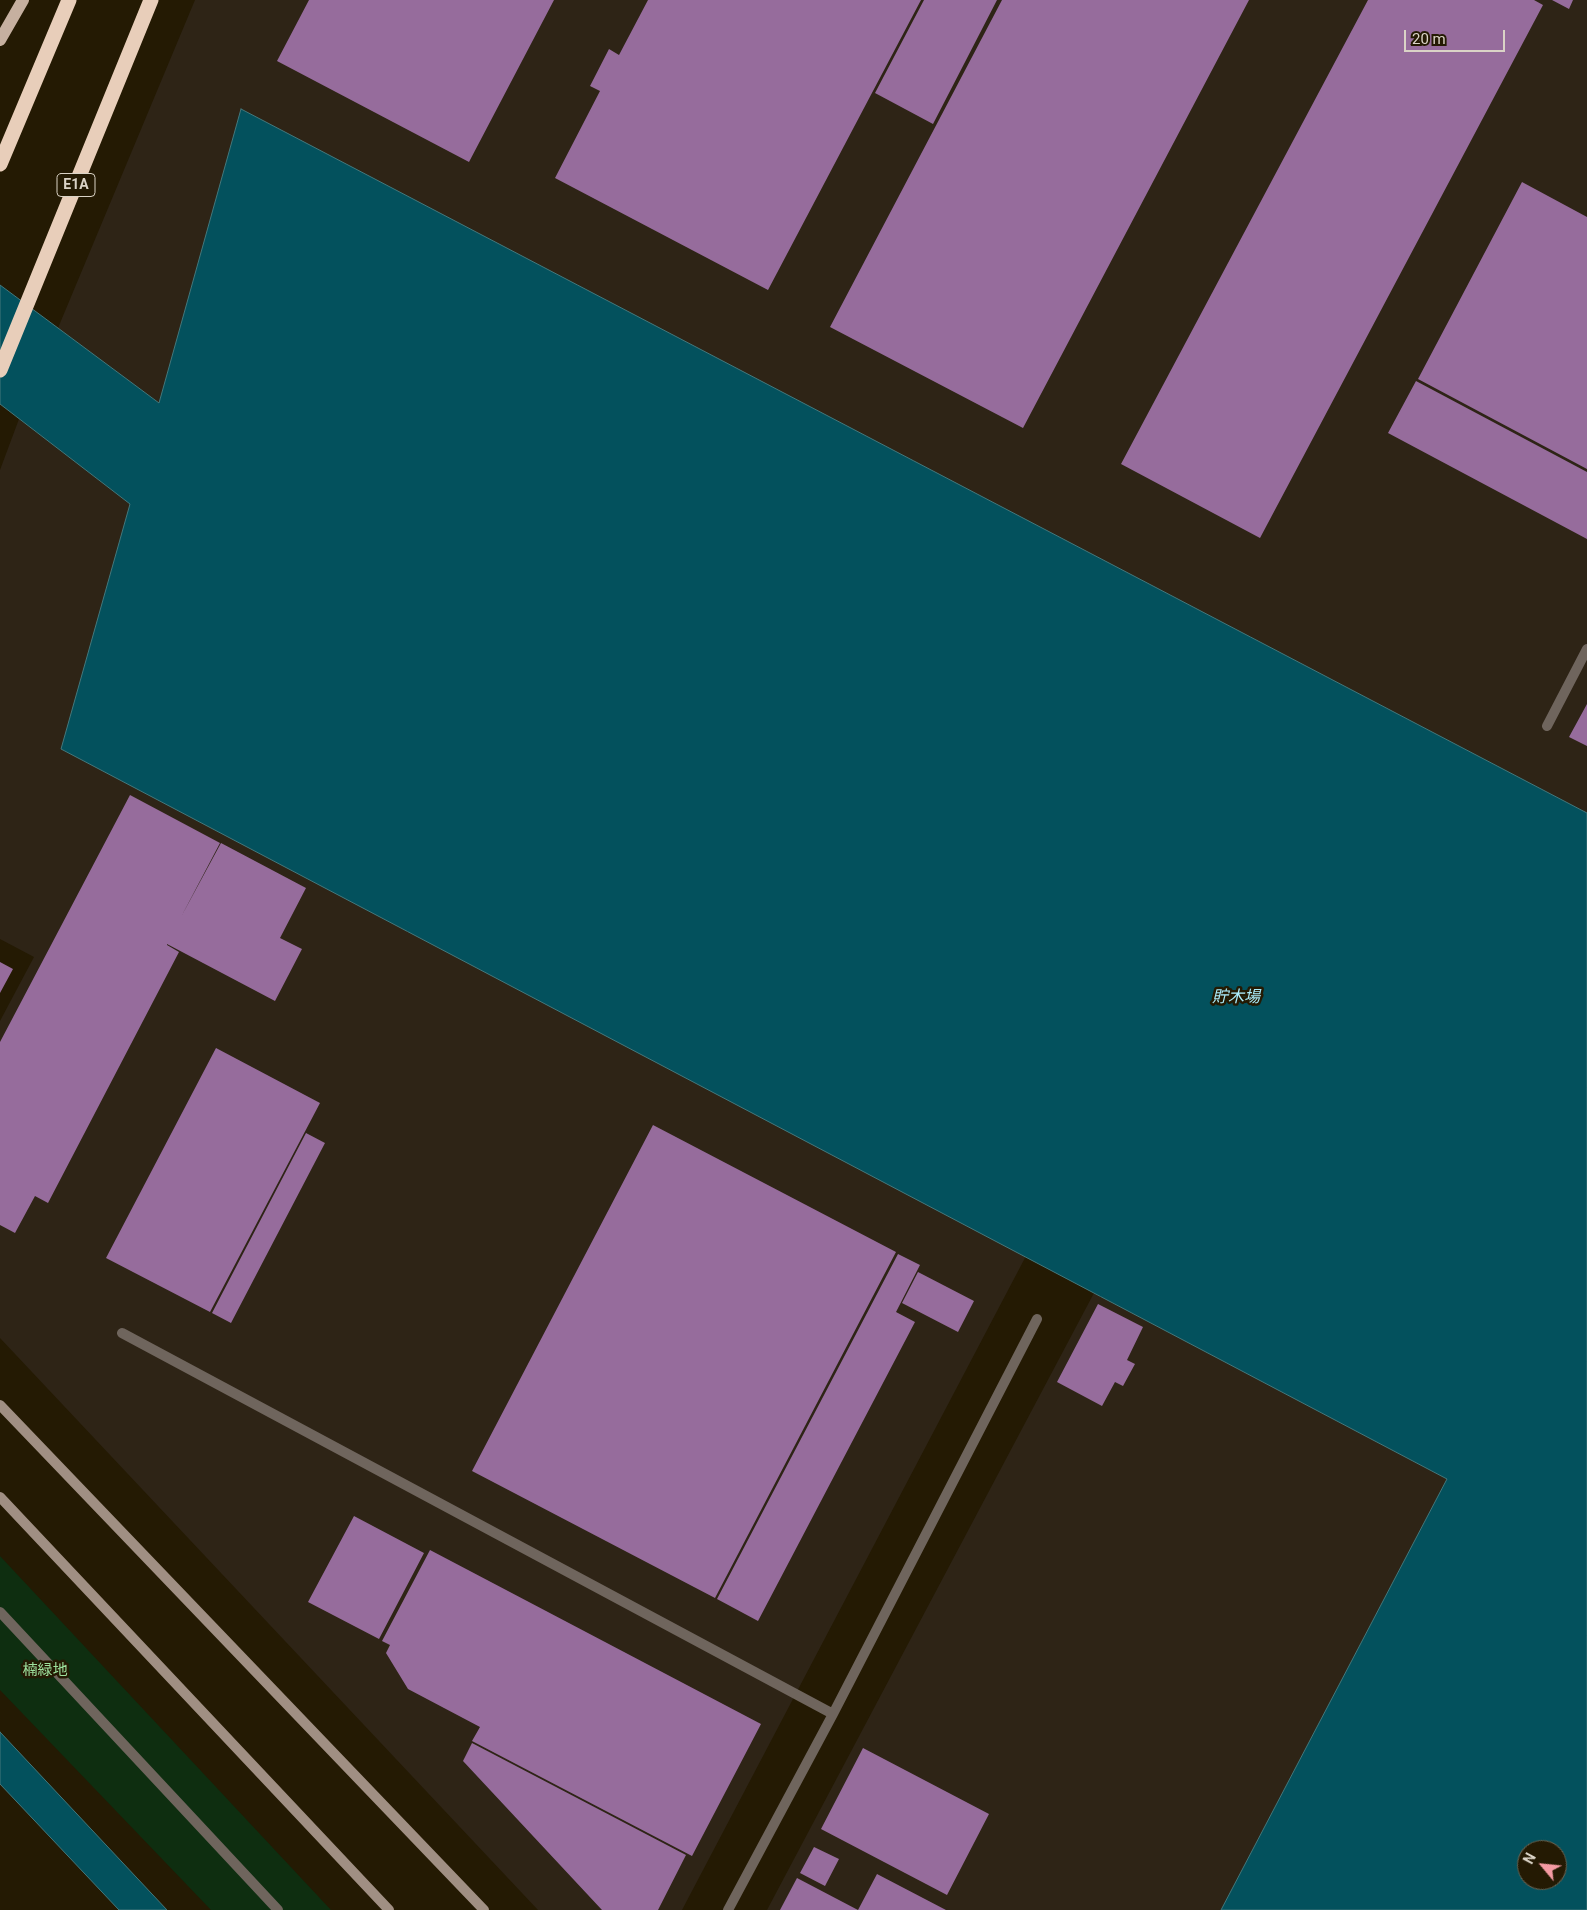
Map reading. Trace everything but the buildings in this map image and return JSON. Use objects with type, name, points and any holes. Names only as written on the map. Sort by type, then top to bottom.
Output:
[{"type":"highway","points":[[0,164],[68,0]]},
{"type":"highway","name":"E1A","points":[[0,370],[151,0]]},
{"type":"main road","points":[[0,40],[23,0]]},
{"type":"street","points":[[1547,726],[1587,649]]},
{"type":"street","points":[[728,1910],[833,1714],[1037,1319]]},
{"type":"street","points":[[122,1333],[833,1714]]},
{"type":"street","points":[[0,1405],[484,1910]]},
{"type":"street","points":[[0,1497],[389,1910]]},
{"type":"street","points":[[0,1612],[278,1910]]},
{"type":"shaded area","points":[[195,0],[1587,0],[1587,813],[241,110],[159,403],[58,328]]},
{"type":"shaded area","points":[[19,419],[130,504],[62,749],[1026,1256],[682,1910],[538,1910],[0,1338],[0,1021],[34,957],[0,939],[0,470]]},
{"type":"shaded area","points":[[1094,1293],[1447,1479],[1221,1910],[767,1910]]},
{"type":"green space","name":"楠緑地","points":[[0,1556],[331,1910],[211,1910],[0,1690]]},
{"type":"water","name":"貯木場","points":[[241,109],[1587,813],[1587,1910],[1221,1910],[1447,1479],[61,749],[130,504],[0,404],[0,285],[159,403]]},
{"type":"water","points":[[0,1732],[167,1910],[119,1910],[0,1784]]}]
